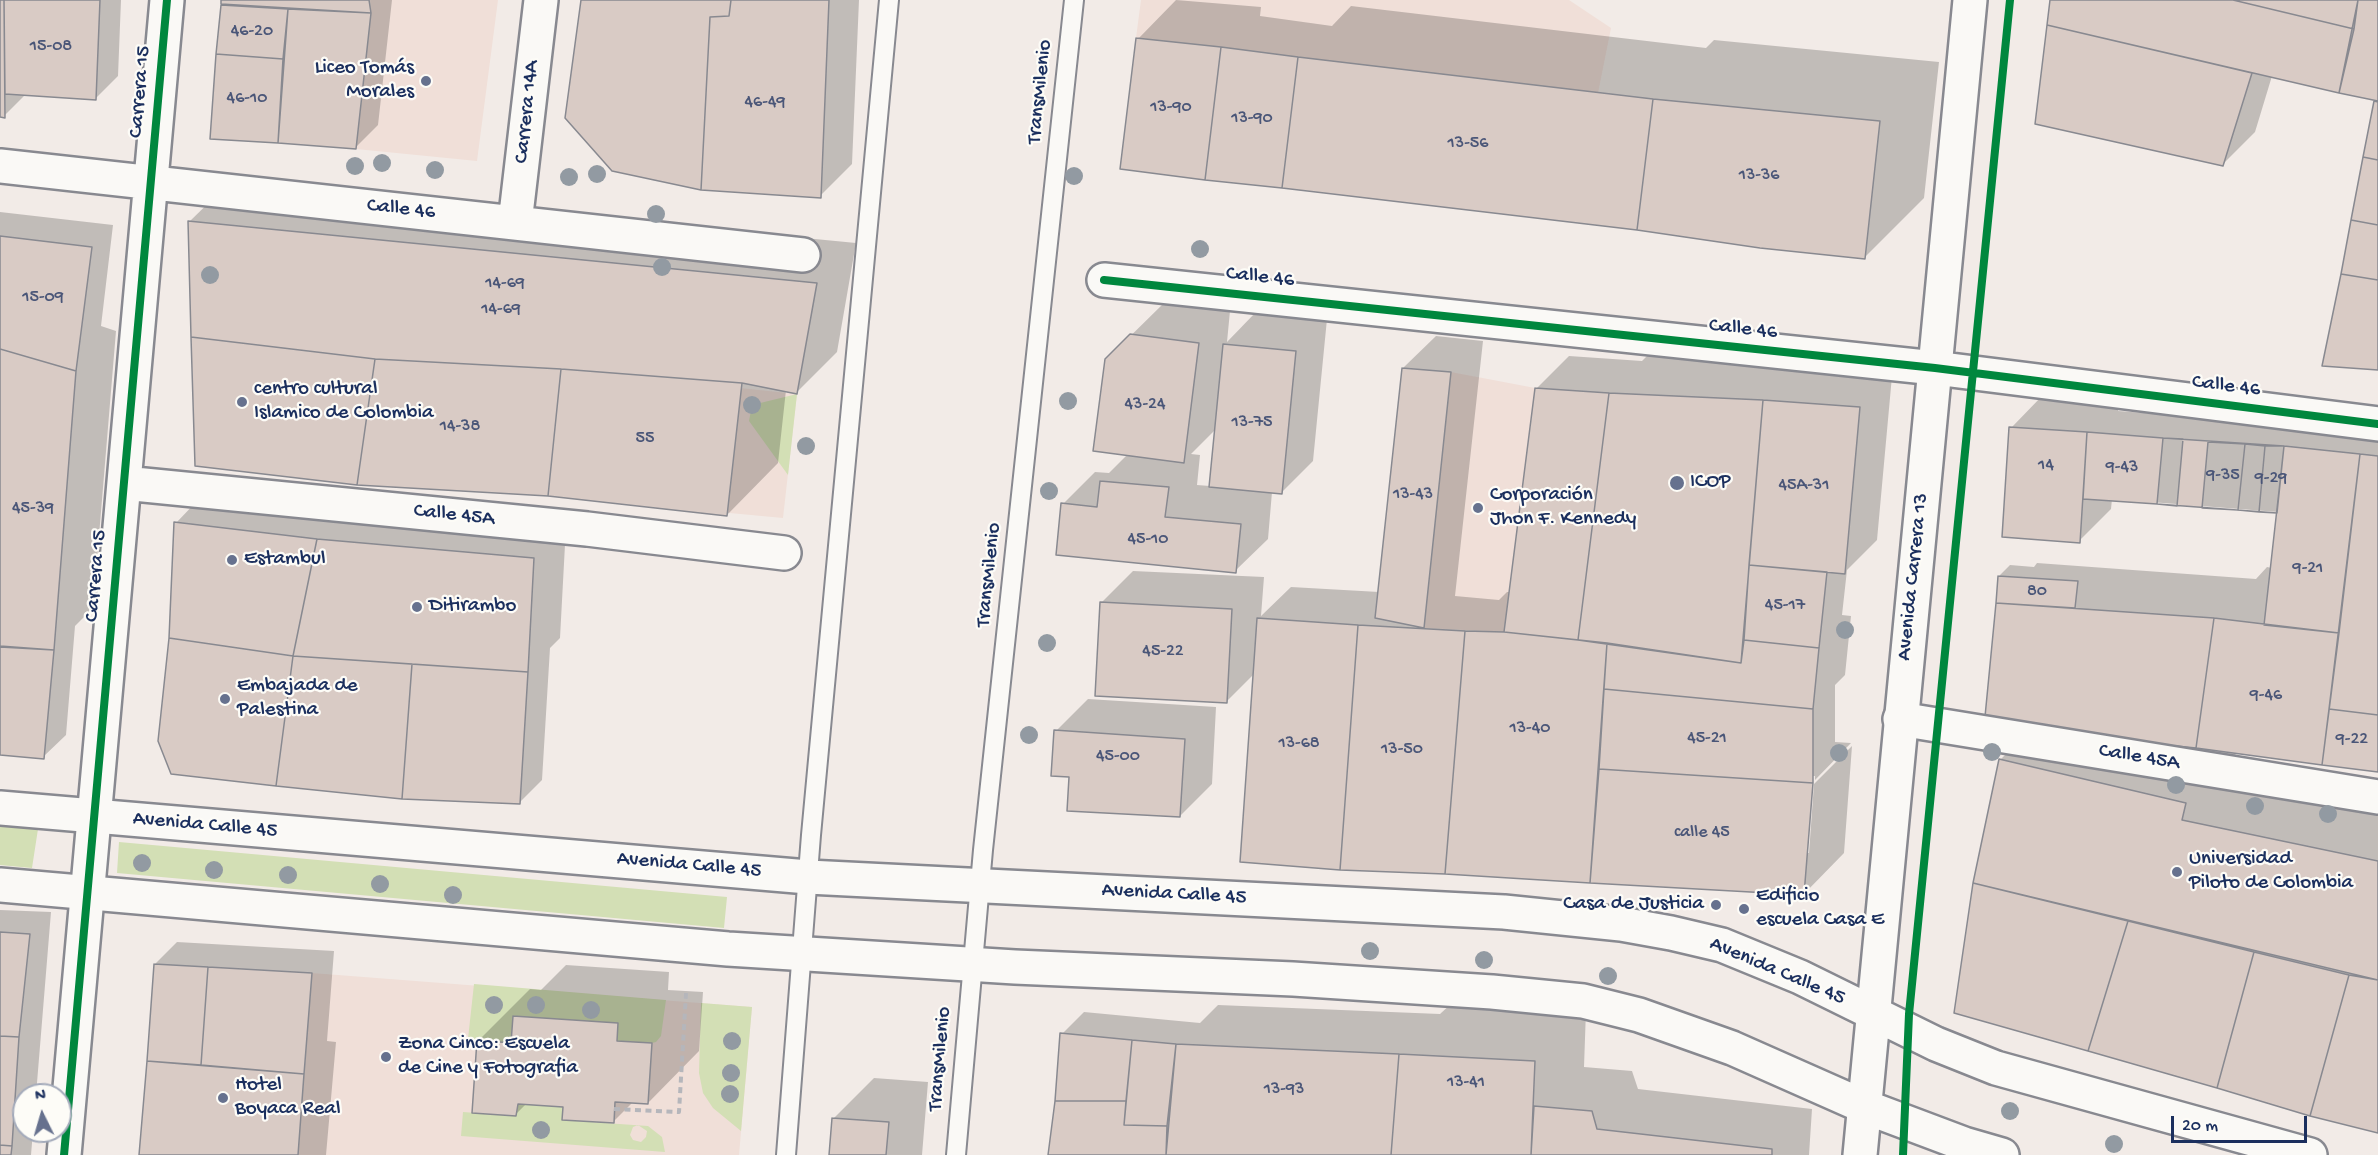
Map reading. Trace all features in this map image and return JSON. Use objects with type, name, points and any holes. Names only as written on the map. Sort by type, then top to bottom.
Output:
[{"type":"main road","name":"Carrera 15","points":[[64,1155],[167,0]]},
{"type":"main road","name":"Carrera 14A","points":[[515,223],[541,0]]},
{"type":"main road","name":"Avenida Carrera 13","points":[[1860,1155],[1970,0]]},
{"type":"main road","name":"Calle 46","points":[[0,166],[803,255]]},
{"type":"main road","name":"Calle 46","points":[[1104,280],[1935,368],[2378,424]]},
{"type":"main road","name":"Calle 45A","points":[[124,483],[587,529],[784,553]]},
{"type":"main road","name":"Calle 45A","points":[[1900,719],[2378,797]]},
{"type":"main road","name":"Avenida Calle 45","points":[[0,808],[808,877],[1504,912],[1621,924],[1722,945],[1800,977],[1936,1044],[1996,1068],[2310,1155]]},
{"type":"main road","points":[[0,885],[801,954],[974,965],[1293,979],[1583,1000],[1639,1016],[1732,1048],[1863,1106],[1964,1144],[2002,1155]]},
{"type":"lane","points":[[786,1155],[801,954],[889,0]]},
{"type":"lane","name":"TransMilenio","points":[[956,1155],[967,1019],[1074,0]]},
{"type":"path","points":[[614,1109],[679,1112],[687,993]]},
{"type":"shaded area","name":"Liceo Tomás Morales","points":[[370,0],[498,0],[477,161],[356,149],[371,13]]},
{"type":"shaded area","points":[[1141,0],[1569,0],[1611,28],[1598,93],[1136,38]]},
{"type":"shaded area","points":[[561,369],[797,394],[783,518],[548,496]]},
{"type":"shaded area","name":"Corporación Jhon F. Kennedy","points":[[1451,372],[1535,388],[1504,632],[1424,628]]},
{"type":"shaded area","points":[[312,973],[752,1007],[739,1155],[298,1155]]},
{"type":"green space","points":[[797,394],[788,475],[749,421],[752,405]]},
{"type":"green space","points":[[0,825],[38,829],[32,868],[0,865]]},
{"type":"green space","points":[[119,842],[727,897],[724,928],[117,873]]},
{"type":"green space","points":[[474,984],[666,1000],[661,1036],[652,1043],[617,1041],[618,1023],[513,1016],[511,1043],[468,1039]]},
{"type":"green space","points":[[701,1003],[752,1007],[741,1131],[713,1108],[703,1093],[699,1073]]},
{"type":"green space","points":[[518,1104],[563,1107],[562,1120],[637,1125],[633,1127],[630,1135],[633,1140],[641,1142],[646,1137],[647,1131],[639,1125],[648,1126],[662,1137],[665,1152],[461,1136],[463,1112],[516,1116]]},
{"type":"building","points":[[0,0],[4,0],[5,118],[0,117]]},
{"type":"building","points":[[4,0],[100,0],[96,100],[5,94]]},
{"type":"building","points":[[221,0],[369,0],[371,13],[221,4]]},
{"type":"building","points":[[581,0],[731,0],[729,16],[710,17],[701,190],[612,171],[565,118]]},
{"type":"building","points":[[731,0],[829,0],[821,198],[701,190],[710,17],[729,16]]},
{"type":"building","points":[[2050,0],[2233,0],[2354,29],[2339,93],[2047,25]]},
{"type":"building","points":[[2233,0],[2358,0],[2354,29]]},
{"type":"building","points":[[2358,0],[2378,0],[2378,101],[2339,93]]},
{"type":"building","points":[[221,5],[288,9],[283,59],[216,54]]},
{"type":"building","points":[[288,9],[371,13],[356,149],[278,143]]},
{"type":"building","points":[[2047,25],[2252,73],[2223,166],[2035,124]]},
{"type":"building","points":[[1136,38],[1221,47],[1205,180],[1120,169]]},
{"type":"building","points":[[1221,47],[1298,57],[1282,188],[1205,180]]},
{"type":"building","points":[[216,54],[283,59],[278,143],[210,139]]},
{"type":"building","points":[[1298,57],[1653,99],[1637,230],[1282,188]]},
{"type":"building","points":[[1653,99],[1880,121],[1865,259],[1760,248],[1637,230]]},
{"type":"building","points":[[2374,101],[2378,102],[2378,160],[2363,157]]},
{"type":"building","points":[[2363,157],[2378,160],[2378,225],[2351,220]]},
{"type":"building","points":[[2351,220],[2378,225],[2378,280],[2341,274]]},
{"type":"building","points":[[188,221],[817,283],[797,394],[742,383],[561,369],[375,359],[191,337]]},
{"type":"building","points":[[0,236],[92,247],[76,371],[0,349]]},
{"type":"building","points":[[2341,274],[2378,280],[2378,370],[2322,366]]},
{"type":"building","points":[[1130,334],[1199,343],[1184,463],[1093,451],[1105,359]]},
{"type":"building","points":[[191,337],[375,359],[357,485],[195,466]]},
{"type":"building","points":[[1223,344],[1296,351],[1282,494],[1209,487]]},
{"type":"building","points":[[0,349],[76,371],[54,650],[0,646]]},
{"type":"building","points":[[375,359],[561,369],[548,496],[357,485]]},
{"type":"building","points":[[1402,368],[1451,372],[1424,628],[1375,618]]},
{"type":"building","points":[[561,369],[742,383],[727,516],[548,496]]},
{"type":"building","points":[[1535,388],[1609,393],[1578,640],[1504,632]]},
{"type":"building","name":"ICOP","points":[[1609,393],[1763,400],[1741,663],[1578,640]]},
{"type":"building","points":[[1763,400],[1860,407],[1845,574],[1749,565]]},
{"type":"building","points":[[2009,427],[2087,432],[2080,543],[2002,537]]},
{"type":"building","points":[[2087,432],[2163,438],[2157,504],[2083,499]]},
{"type":"building","points":[[2163,438],[2284,446],[2277,513],[2157,504]]},
{"type":"building","points":[[2163,438],[2183,439],[2177,506],[2157,504]]},
{"type":"building","points":[[2208,442],[2245,444],[2238,510],[2202,508]]},
{"type":"building","points":[[2245,444],[2265,446],[2259,512],[2238,510]]},
{"type":"building","points":[[2265,446],[2284,446],[2277,513],[2259,512]]},
{"type":"building","points":[[2284,446],[2360,454],[2339,633],[2264,625]]},
{"type":"building","points":[[2360,454],[2378,456],[2378,715],[2329,709]]},
{"type":"building","points":[[1100,481],[1169,487],[1165,517],[1241,524],[1236,573],[1056,555],[1061,503],[1097,507]]},
{"type":"building","points":[[174,522],[317,539],[293,656],[169,638]]},
{"type":"building","name":"Ditirambo","points":[[317,539],[534,558],[528,672],[293,656]]},
{"type":"building","points":[[1749,565],[1827,572],[1819,648],[1744,640]]},
{"type":"building","points":[[1998,576],[2078,581],[2075,608],[1996,603]]},
{"type":"building","points":[[1100,602],[1232,609],[1227,703],[1095,696]]},
{"type":"building","points":[[1996,603],[2214,618],[2196,748],[1984,727]]},
{"type":"building","points":[[1257,618],[1358,625],[1340,870],[1240,862]]},
{"type":"building","points":[[2214,618],[2339,633],[2322,765],[2196,748]]},
{"type":"building","points":[[1358,625],[1465,631],[1445,874],[1340,870]]},
{"type":"building","points":[[1465,631],[1504,632],[1607,643],[1590,883],[1445,874]]},
{"type":"building","name":"Embajada de Palestina","points":[[169,638],[293,656],[276,786],[171,774],[158,741]]},
{"type":"building","points":[[1744,640],[1819,648],[1813,709],[1604,689],[1607,643],[1741,663]]},
{"type":"building","points":[[0,647],[54,650],[44,759],[0,755]]},
{"type":"building","points":[[293,656],[412,664],[402,799],[276,786]]},
{"type":"building","points":[[412,664],[528,672],[520,804],[402,799]]},
{"type":"building","points":[[1604,689],[1813,709],[1813,783],[1599,769]]},
{"type":"building","points":[[2329,709],[2378,715],[2378,772],[2322,765]]},
{"type":"building","points":[[1054,730],[1185,739],[1180,817],[1067,811],[1069,777],[1051,776]]},
{"type":"building","name":"Universidad Piloto de Colombia","points":[[1999,759],[2186,803],[2182,820],[2378,861],[2378,980],[1973,883]]},
{"type":"building","points":[[1599,769],[1813,783],[1804,895],[1590,883]]},
{"type":"building","points":[[1973,883],[2128,921],[2088,1051],[1954,1013]]},
{"type":"building","points":[[2128,921],[2254,952],[2217,1088],[2088,1051]]},
{"type":"building","points":[[0,932],[30,934],[19,1037],[0,1036]]},
{"type":"building","points":[[2254,952],[2349,975],[2310,1116],[2217,1088]]},
{"type":"building","points":[[154,964],[208,967],[201,1065],[147,1061]]},
{"type":"building","points":[[208,967],[312,973],[304,1074],[201,1065]]},
{"type":"building","points":[[2349,975],[2378,980],[2378,1133],[2310,1116]]},
{"type":"building","points":[[513,1016],[618,1023],[617,1041],[652,1043],[648,1104],[615,1102],[614,1123],[562,1120],[563,1107],[518,1104],[516,1116],[472,1113],[477,1040],[511,1043]]},
{"type":"building","points":[[1060,1033],[1132,1040],[1126,1101],[1055,1101]]},
{"type":"building","points":[[0,1036],[19,1037],[16,1083],[12,1083],[12,1146],[0,1145]]},
{"type":"building","points":[[1132,1040],[1176,1044],[1167,1126],[1124,1125]]},
{"type":"building","points":[[1176,1044],[1399,1054],[1391,1155],[1166,1155]]},
{"type":"building","points":[[1399,1054],[1535,1061],[1531,1155],[1391,1155]]},
{"type":"building","name":"Hotel Boyaca Real","points":[[147,1061],[304,1074],[298,1155],[139,1155]]},
{"type":"building","points":[[1055,1101],[1126,1101],[1124,1125],[1167,1126],[1166,1155],[1048,1155]]},
{"type":"building","points":[[1534,1106],[1592,1111],[1597,1129],[1772,1149],[1772,1155],[1531,1155]]},
{"type":"building","points":[[832,1118],[889,1122],[886,1155],[829,1155]]},
{"type":"building","points":[[0,1145],[12,1146],[11,1155],[0,1155]]},
{"type":"cycle path","points":[[64,1155],[167,0]]},
{"type":"cycle path","points":[[1903,1155],[1909,1014],[2010,0]]},
{"type":"cycle path","points":[[1104,280],[1935,368],[2378,424]]},
{"type":"place","name":"Liceo Tomás Morales","points":[[426,81]]},
{"type":"place","name":"centro cultural Islamico de Colombia","points":[[242,402]]},
{"type":"place","name":"ICOP","points":[[1677,483]]},
{"type":"place","name":"Corporación Jhon F. Kennedy","points":[[1478,508]]},
{"type":"place","name":"Estambul","points":[[232,560]]},
{"type":"place","name":"Ditirambo","points":[[417,607]]},
{"type":"place","name":"Embajada de Palestina","points":[[225,699]]},
{"type":"place","name":"Universidad Piloto de Colombia","points":[[2177,872]]},
{"type":"place","name":"Casa de Justicia","points":[[1716,905]]},
{"type":"place","name":"Edificio escuela Casa E","points":[[1744,909]]},
{"type":"place","name":"Zona Cinco: Escuela de Cine y Fotografia","points":[[386,1057]]},
{"type":"place","name":"Hotel Boyaca Real","points":[[223,1098]]}]
